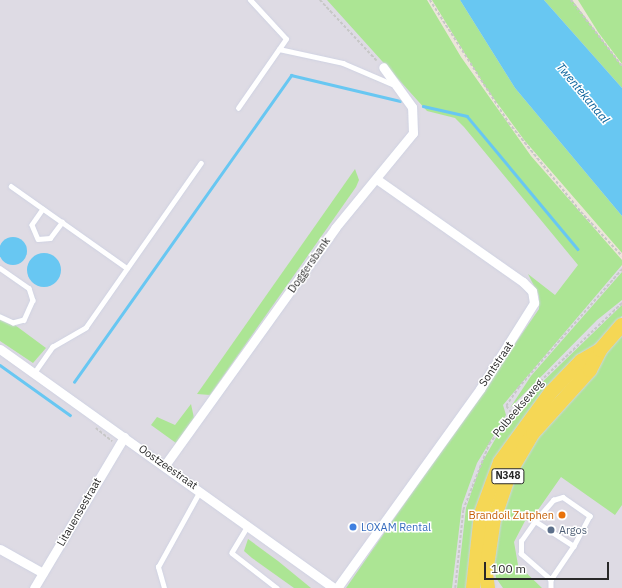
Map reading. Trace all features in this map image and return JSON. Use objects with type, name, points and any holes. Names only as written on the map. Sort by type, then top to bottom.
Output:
[{"type":"main road","name":"Polbeekseweg","points":[[479,588],[482,567],[483,507],[510,445],[556,387],[581,361],[600,350],[622,325]]},
{"type":"main road","name":"Polbeekseweg","points":[[473,588],[482,567]]},
{"type":"main road","name":"Polbeekseweg","points":[[482,567],[488,588]]},
{"type":"main road","name":"Polbeekseweg","points":[[482,567],[497,588]]},
{"type":"street","name":"Doggersbank","points":[[165,464],[335,228],[378,180],[413,133],[412,106],[404,91],[382,67]]},
{"type":"street","name":"Sontstraat","points":[[335,588],[480,389],[534,303],[532,291],[523,282],[378,180]]},
{"type":"street","name":"Oostzeestraat","points":[[0,350],[165,464],[335,588]]},
{"type":"street","name":"Litauensestraat","points":[[34,588],[124,437]]},
{"type":"street","points":[[0,549],[43,573]]},
{"type":"lane","points":[[238,108],[286,39],[250,0]]},
{"type":"lane","points":[[279,49],[343,63],[404,91]]},
{"type":"lane","points":[[34,373],[52,347],[86,327],[201,163]]},
{"type":"lane","points":[[11,186],[127,268]]},
{"type":"lane","points":[[43,209],[32,225],[38,239],[50,238],[62,222]]},
{"type":"lane","points":[[0,268],[29,288],[33,300],[24,320],[12,323],[0,317]]},
{"type":"lane","points":[[164,588],[158,567],[201,490]]},
{"type":"lane","points":[[551,580],[521,554],[521,541],[535,521],[553,500],[563,497],[590,516],[574,546],[551,580],[551,588]]},
{"type":"lane","points":[[535,521],[574,546]]},
{"type":"lane","points":[[249,524],[232,553],[277,588]]},
{"type":"path","points":[[320,0],[382,67]]},
{"type":"path","points":[[430,0],[509,123],[581,212],[622,256]]},
{"type":"path","points":[[571,0],[622,66]]},
{"type":"path","points":[[511,413],[506,406],[518,388],[622,269]]},
{"type":"path","name":"Polbeekseweg","points":[[455,588],[459,532],[470,486],[484,453],[511,413],[557,363],[622,303]]},
{"type":"shaded area","points":[[0,0],[419,0],[533,172],[622,267],[622,588],[0,588]]},
{"type":"green space","points":[[327,0],[427,0],[461,57],[531,156],[622,260],[622,265],[503,405],[506,415],[477,463],[462,505],[452,588],[346,588],[539,309],[539,296],[528,274],[555,295],[578,265],[464,127],[455,118],[427,111]]},
{"type":"green space","points":[[432,0],[460,0],[515,88],[622,216],[622,253],[525,141],[486,88]]},
{"type":"green space","points":[[544,0],[572,0],[622,66],[622,88]]},
{"type":"green space","points":[[578,0],[622,0],[622,64],[598,32]]},
{"type":"green space","points":[[355,169],[359,180],[356,187],[210,395],[197,394]]},
{"type":"green space","points":[[622,272],[622,300],[597,320],[510,408],[531,376]]},
{"type":"green space","points":[[622,305],[622,316],[518,426],[501,451],[470,588],[457,588],[466,508],[481,464],[497,436],[531,393]]},
{"type":"green space","points":[[0,314],[46,348],[33,363],[0,341]]},
{"type":"green space","points":[[622,334],[622,505],[615,515],[561,477],[533,517],[525,521],[514,542],[518,565],[542,588],[503,588],[496,578],[493,561],[505,496],[529,449]]},
{"type":"green space","points":[[191,404],[194,418],[176,443],[151,425],[157,417],[175,425]]},
{"type":"green space","points":[[248,539],[311,588],[294,588],[252,558],[244,551]]},
{"type":"water","name":"Twentekanaal","points":[[460,0],[544,0],[622,88],[622,216],[515,88]]},
{"type":"water","points":[[13,237],[23,241],[27,251],[23,261],[13,265],[3,261],[-1,251],[3,241]]},
{"type":"water","points":[[41,253],[47,253],[51,254],[58,260],[61,270],[60,277],[54,284],[47,287],[41,287],[37,286],[30,280],[27,273],[27,267],[28,263],[34,256]]},
{"type":"waterway","points":[[74,382],[291,75],[400,101]]},
{"type":"waterway","points":[[423,106],[467,116],[578,249]]},
{"type":"waterway","points":[[0,365],[70,415]]},
{"type":"place","name":"Brandoil Zutphen","points":[[562,515]]},
{"type":"place","name":"LOXAM Rental","points":[[353,527]]},
{"type":"place","name":"Argos","points":[[551,530]]}]
